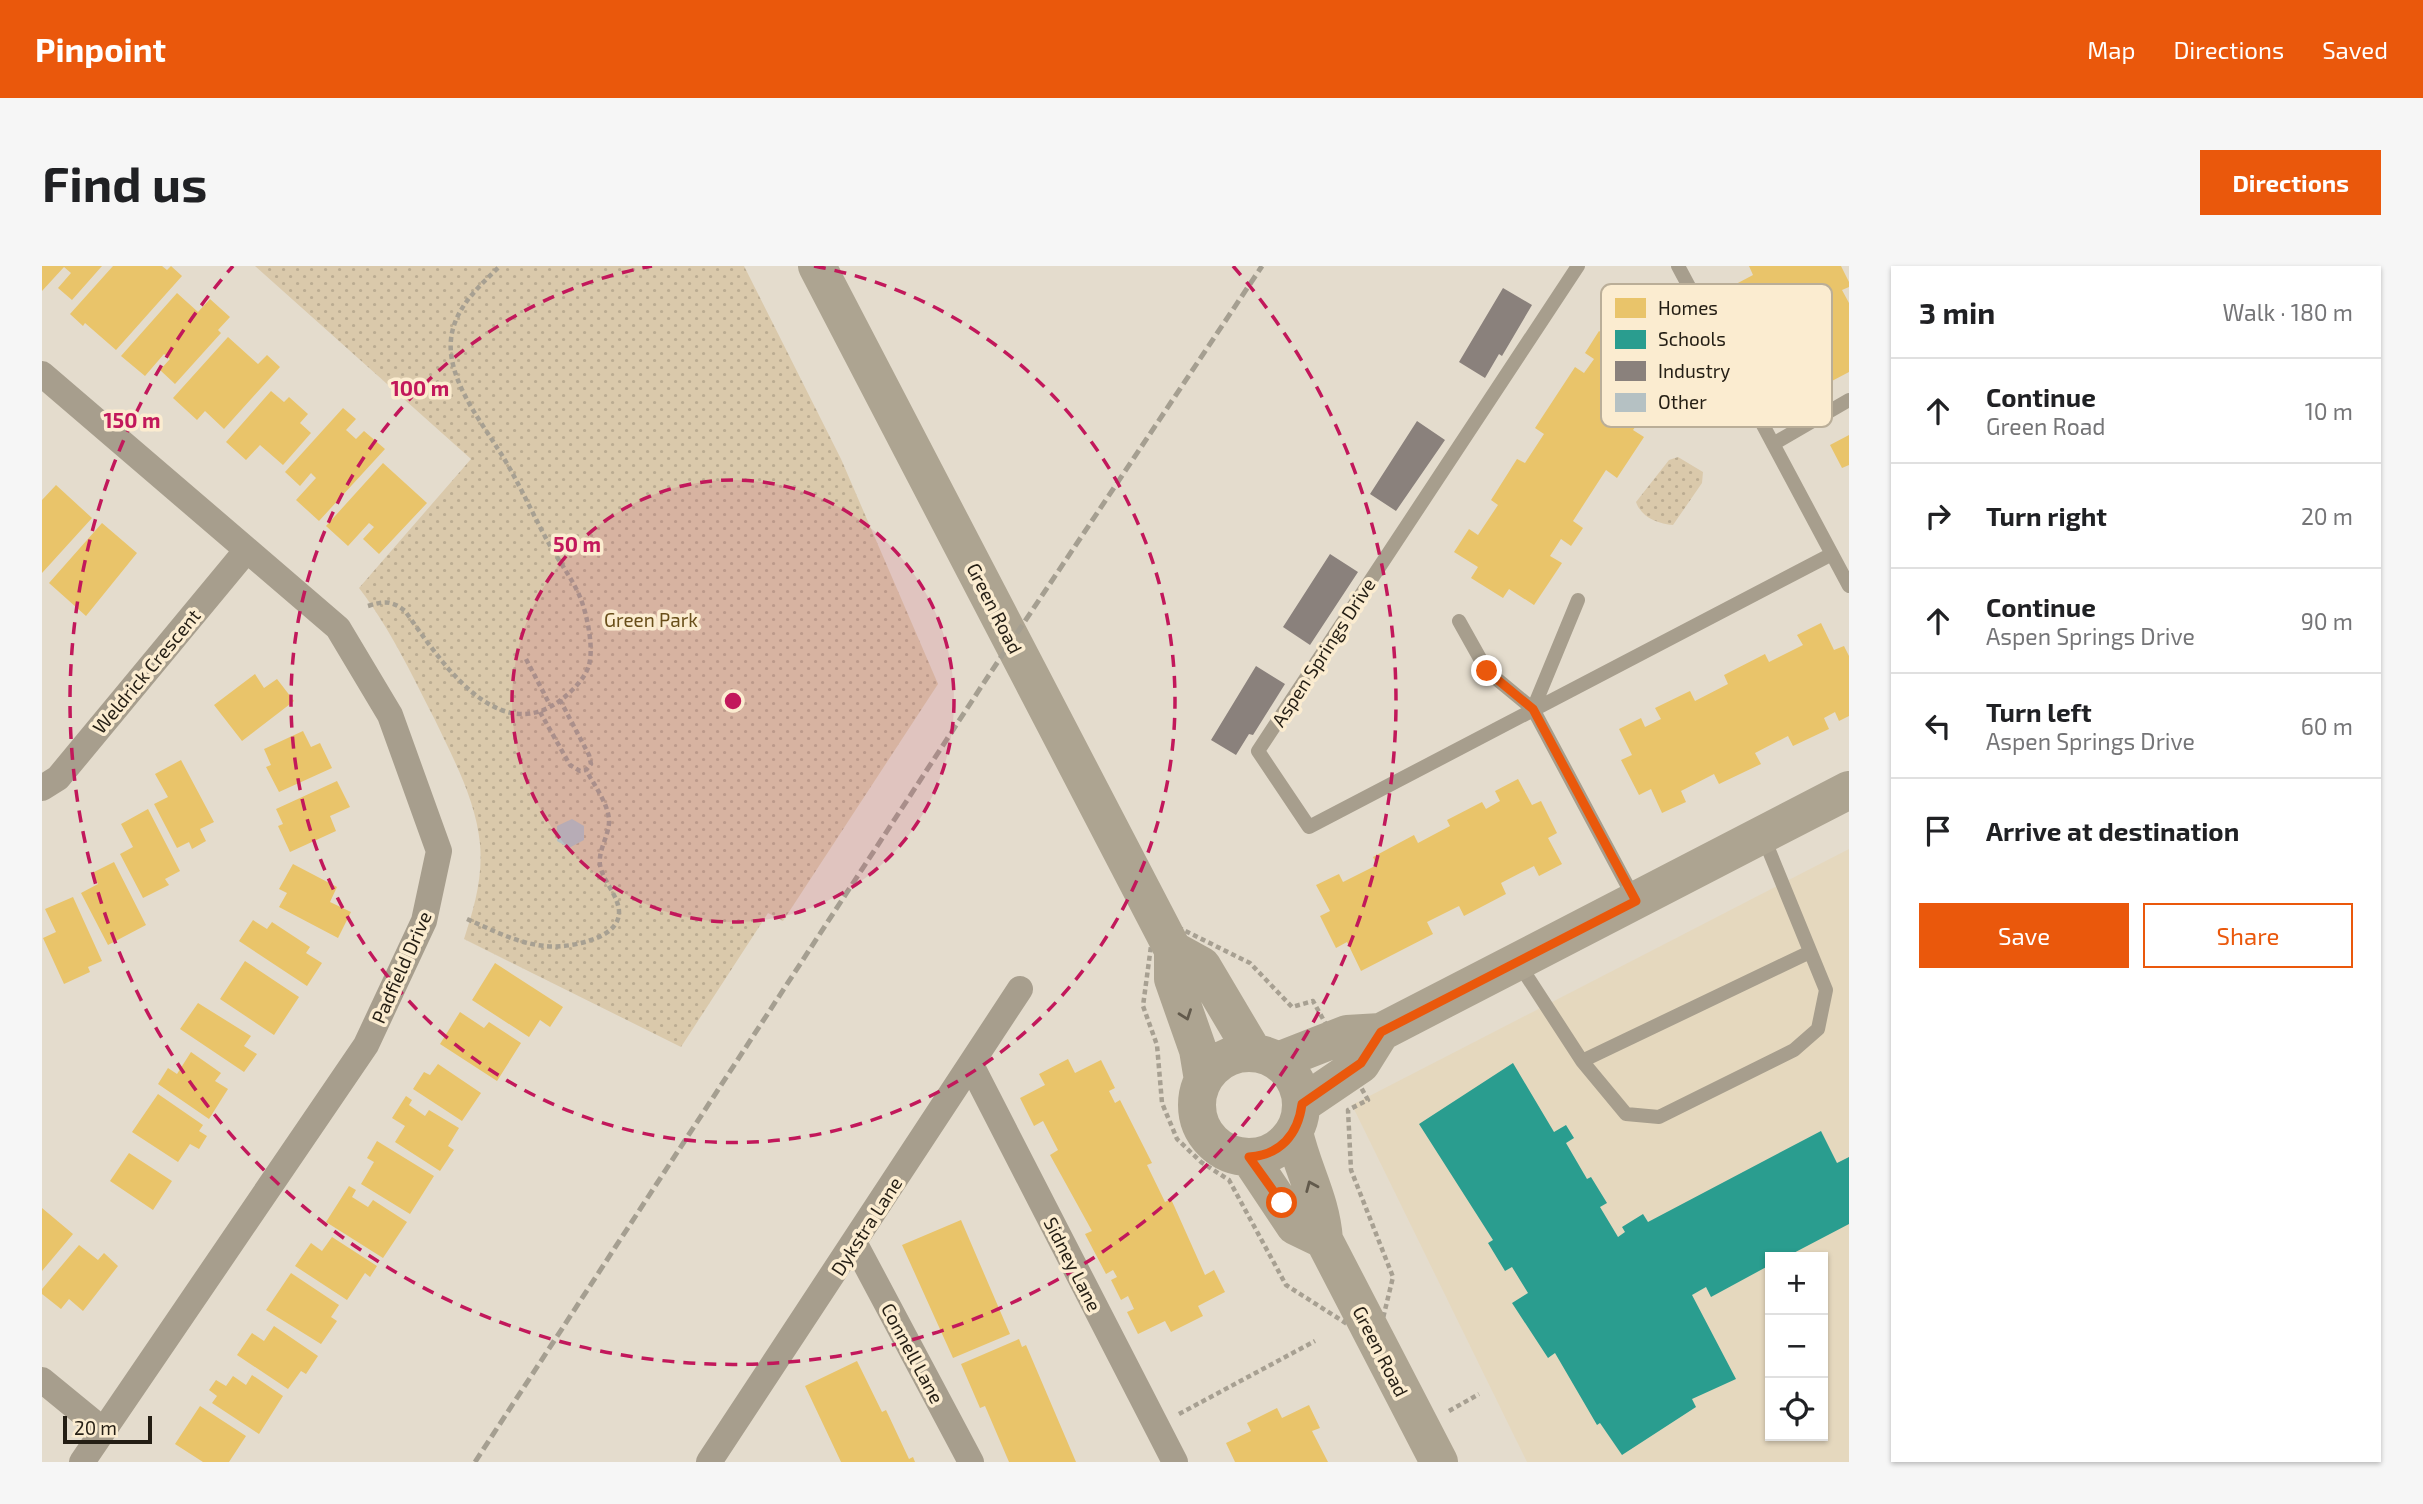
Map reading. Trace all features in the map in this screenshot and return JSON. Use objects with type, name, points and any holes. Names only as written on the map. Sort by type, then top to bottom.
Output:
[{"type":"street","name":"Green Road","points":[[817,266],[1173,950],[1173,979],[1198,1050],[1203,1080]]},
{"type":"street","name":"Padfield Drive","points":[[42,374],[338,628],[390,715],[439,851],[424,921],[366,1045],[82,1462]]},
{"type":"street","name":"Weldrick Crescent","points":[[42,788],[58,778],[246,551]]},
{"type":"street","points":[[1342,1054],[1224,1059],[1203,1080],[1197,1105],[1204,1131],[1223,1150],[1249,1157],[1279,1148],[1342,1054],[1347,1034],[1381,1032],[1849,790]]},
{"type":"street","points":[[1173,950],[1202,966],[1266,1056],[1293,1075],[1298,1118]]},
{"type":"street","name":"Dykstra Lane","points":[[709,1462],[855,1244],[1020,989]]},
{"type":"street","name":"Sidney Lane","points":[[971,1065],[1175,1462]]},
{"type":"street","name":"Green Road","points":[[1298,1118],[1300,1160],[1322,1212],[1324,1240],[1439,1462]]},
{"type":"street","points":[[1249,1157],[1295,1226],[1324,1240]]},
{"type":"street","name":"Connell Lane","points":[[855,1244],[971,1462]]},
{"type":"street","points":[[42,1380],[103,1430]]},
{"type":"lane","name":"Aspen Springs Drive","points":[[1578,266],[1258,751],[1309,827],[1832,554]]},
{"type":"lane","points":[[1678,266],[1688,284]]},
{"type":"lane","points":[[1832,410],[1849,400]]},
{"type":"lane","points":[[1764,427],[1849,586]]},
{"type":"lane","points":[[1773,444],[1802,427]]},
{"type":"lane","points":[[1533,709],[1578,600]]},
{"type":"lane","points":[[1459,621],[1487,671],[1533,709],[1636,901]]},
{"type":"lane","points":[[1518,963],[1582,1061],[1626,1114],[1659,1117],[1794,1050],[1818,1029],[1826,990],[1763,835]]},
{"type":"lane","points":[[1582,1061],[1810,952]]},
{"type":"path","points":[[368,606],[386,600],[404,611],[464,688],[505,710],[540,712],[560,701],[578,684],[589,664],[589,641],[580,597],[498,449],[481,424],[452,361],[452,331],[459,311],[500,266]]},
{"type":"path","points":[[526,660],[550,706]]},
{"type":"path","points":[[540,712],[570,765],[580,771],[586,770],[591,764],[589,755],[560,701]]},
{"type":"path","points":[[467,919],[531,946],[552,948],[570,947],[601,937],[617,922],[619,912],[616,901],[600,863],[609,815],[586,770]]},
{"type":"path","points":[[1155,916],[1250,963],[1292,1007],[1314,1001],[1368,1100],[1348,1110],[1350,1170],[1393,1278],[1377,1343]]},
{"type":"path","points":[[1156,1426],[1315,1341]]},
{"type":"shaded area","points":[[1849,849],[1849,1462],[1527,1462],[1352,1105]]},
{"type":"green space","name":"Green Park","points":[[255,266],[744,266],[841,459],[938,684],[783,921],[768,913],[681,1047],[464,939],[480,869],[480,844],[474,811],[456,764],[417,684],[390,635],[359,588],[471,459]]},
{"type":"green space","points":[[1678,457],[1703,472],[1702,483],[1673,525],[1651,519],[1642,512],[1636,502],[1669,460]]},
{"type":"building: Homes","points":[[42,266],[102,266],[72,300],[58,288],[71,273],[64,267],[42,291]]},
{"type":"building: Homes","points":[[113,266],[162,266],[167,270],[171,266],[182,276],[116,350],[85,323],[83,326],[70,314]]},
{"type":"building: Homes","points":[[1749,266],[1841,266],[1849,282],[1849,287],[1842,290],[1849,303],[1849,372],[1832,381],[1832,284],[1736,284],[1753,275]]},
{"type":"building: Homes","points":[[177,293],[198,312],[210,299],[230,317],[218,330],[221,333],[175,384],[160,370],[170,359],[164,354],[145,376],[121,356]]},
{"type":"building: Homes","points":[[1599,331],[1601,332],[1601,427],[1635,427],[1633,430],[1644,437],[1617,478],[1606,470],[1573,521],[1583,528],[1571,546],[1561,539],[1550,556],[1562,563],[1534,605],[1509,589],[1503,598],[1471,578],[1478,567],[1454,552],[1469,529],[1478,535],[1498,505],[1491,500],[1517,459],[1525,463],[1544,434],[1535,428],[1575,367],[1584,373],[1594,359],[1585,353]]},
{"type":"building: Homes","points":[[228,337],[258,364],[267,355],[280,367],[224,429],[205,411],[197,420],[173,398]]},
{"type":"building: Homes","points":[[271,391],[284,402],[289,397],[308,414],[300,423],[311,433],[283,465],[260,445],[246,460],[226,442]]},
{"type":"building: Homes","points":[[343,408],[356,419],[346,430],[356,439],[364,431],[385,449],[319,521],[296,500],[316,478],[311,473],[300,486],[285,472]]},
{"type":"building: Homes","points":[[1849,435],[1849,465],[1842,468],[1830,445]]},
{"type":"building: Homes","points":[[383,463],[427,503],[379,554],[363,539],[374,527],[369,523],[348,546],[326,526]]},
{"type":"building: Homes","points":[[56,485],[92,518],[42,573],[42,500]]},
{"type":"building: Homes","points":[[102,523],[137,553],[86,616],[49,583]]},
{"type":"building: Homes","points":[[1821,623],[1834,650],[1844,646],[1849,656],[1849,716],[1839,721],[1835,712],[1824,718],[1829,729],[1793,746],[1788,736],[1755,753],[1761,764],[1719,784],[1714,774],[1681,791],[1686,802],[1662,813],[1651,789],[1639,795],[1621,760],[1632,755],[1619,729],[1641,718],[1645,727],[1661,719],[1655,708],[1690,691],[1695,701],[1728,684],[1724,675],[1765,654],[1769,662],[1803,645],[1797,635]]},
{"type":"building: Homes","points":[[255,674],[264,688],[277,679],[294,701],[242,741],[214,705]]},
{"type":"building: Homes","points":[[303,731],[311,747],[320,743],[332,768],[279,792],[266,767],[271,765],[264,749]]},
{"type":"building: Homes","points":[[181,760],[214,822],[200,829],[206,841],[192,849],[189,842],[177,848],[154,804],[168,797],[155,774]]},
{"type":"building: Homes","points":[[1518,779],[1532,805],[1541,801],[1557,833],[1548,838],[1562,864],[1539,876],[1534,866],[1501,883],[1506,894],[1464,916],[1459,906],[1427,922],[1433,934],[1361,971],[1347,942],[1336,948],[1320,916],[1330,911],[1316,885],[1339,874],[1343,882],[1377,865],[1373,857],[1414,835],[1418,843],[1450,826],[1447,820],[1482,802],[1486,809],[1500,801],[1495,791]]},
{"type":"building: Homes","points":[[337,781],[350,807],[330,816],[336,831],[290,852],[278,826],[283,824],[276,809]]},
{"type":"building: Homes","points":[[148,809],[180,871],[165,879],[169,885],[143,898],[120,854],[133,847],[121,824]]},
{"type":"building: Homes","points":[[114,862],[146,925],[108,945],[81,893],[98,884],[92,873]]},
{"type":"building: Homes","points":[[293,864],[337,887],[330,902],[351,912],[338,938],[279,907],[287,893],[279,889]]},
{"type":"building: Homes","points":[[73,897],[102,961],[88,967],[90,972],[64,984],[43,938],[56,932],[45,909]]},
{"type":"building: Homes","points":[[253,920],[267,929],[272,922],[310,947],[306,953],[322,963],[307,986],[239,941]]},
{"type":"building: Homes","points":[[245,961],[299,997],[274,1035],[220,999]]},
{"type":"building: Homes","points":[[495,963],[563,1007],[550,1027],[540,1020],[529,1037],[472,1000]]},
{"type":"building: Homes","points":[[198,1003],[251,1036],[244,1046],[257,1054],[244,1072],[180,1029]]},
{"type":"building: Homes","points":[[460,1012],[484,1028],[489,1022],[521,1043],[497,1081],[440,1044]]},
{"type":"building: Homes","points":[[191,1052],[221,1073],[215,1081],[228,1089],[209,1119],[158,1084],[168,1068],[177,1074]]},
{"type":"building: Homes","points":[[1068,1059],[1075,1073],[1101,1060],[1115,1088],[1109,1091],[1115,1103],[1120,1100],[1152,1163],[1147,1165],[1165,1202],[1171,1199],[1205,1275],[1214,1270],[1225,1292],[1198,1306],[1203,1316],[1171,1332],[1165,1321],[1138,1334],[1127,1312],[1134,1309],[1128,1296],[1121,1300],[1111,1280],[1117,1277],[1113,1270],[1106,1274],[1085,1234],[1092,1231],[1050,1155],[1058,1150],[1043,1121],[1034,1126],[1020,1098],[1045,1085],[1039,1074]]},
{"type":"building: Homes","points":[[438,1064],[481,1093],[462,1121],[413,1089],[424,1072],[430,1075]]},
{"type":"building: Homes","points":[[158,1094],[203,1125],[199,1131],[207,1136],[199,1149],[190,1144],[178,1162],[132,1132]]},
{"type":"building: Homes","points":[[406,1096],[412,1100],[409,1105],[425,1116],[429,1110],[459,1128],[448,1146],[454,1150],[440,1171],[395,1142],[405,1126],[392,1118]]},
{"type":"building: Homes","points":[[377,1141],[434,1176],[410,1214],[361,1184],[374,1162],[367,1158]]},
{"type":"building: Homes","points":[[129,1153],[172,1181],[153,1210],[110,1181]]},
{"type":"building: Homes","points":[[349,1186],[356,1190],[352,1197],[368,1207],[373,1200],[407,1222],[383,1258],[326,1222]]},
{"type":"building: Homes","points":[[42,1208],[73,1234],[42,1271]]},
{"type":"building: Homes","points":[[961,1220],[1010,1334],[953,1358],[902,1245]]},
{"type":"building: Homes","points":[[332,1237],[377,1266],[370,1277],[365,1273],[347,1300],[295,1266],[311,1243],[322,1251]]},
{"type":"building: Homes","points":[[79,1245],[98,1260],[104,1253],[118,1266],[83,1311],[69,1299],[61,1309],[42,1294],[42,1289]]},
{"type":"building: Homes","points":[[291,1273],[339,1305],[331,1317],[337,1321],[321,1344],[266,1310]]},
{"type":"building: Homes","points":[[274,1326],[318,1356],[306,1374],[301,1371],[288,1389],[237,1355],[252,1333],[264,1341]]},
{"type":"building: Homes","points":[[1019,1339],[1022,1347],[1026,1345],[1076,1462],[1009,1462],[985,1406],[980,1408],[961,1364]]},
{"type":"building: Homes","points":[[857,1361],[882,1412],[886,1410],[909,1459],[913,1457],[915,1462],[841,1462],[805,1386]]},
{"type":"building: Homes","points":[[252,1375],[283,1396],[259,1434],[212,1403],[217,1396],[209,1390],[216,1380],[226,1386],[233,1376],[246,1385]]},
{"type":"building: Homes","points":[[1309,1405],[1320,1428],[1312,1431],[1328,1462],[1235,1462],[1226,1443],[1251,1431],[1247,1423],[1277,1408],[1282,1418]]},
{"type":"building: Homes","points":[[200,1406],[246,1436],[229,1462],[203,1462],[175,1444]]},
{"type":"building: Schools","points":[[1513,1063],[1554,1132],[1566,1125],[1574,1138],[1566,1143],[1587,1179],[1591,1177],[1607,1203],[1600,1207],[1618,1237],[1625,1232],[1622,1227],[1643,1214],[1648,1222],[1821,1131],[1837,1163],[1849,1157],[1849,1224],[1796,1252],[1765,1252],[1765,1268],[1711,1297],[1706,1287],[1692,1295],[1736,1379],[1692,1399],[1696,1407],[1622,1455],[1600,1423],[1597,1425],[1555,1353],[1548,1358],[1512,1303],[1528,1293],[1512,1267],[1505,1271],[1488,1243],[1493,1240],[1419,1124]]},
{"type":"building: Industry","points":[[1503,288],[1532,305],[1502,356],[1499,354],[1485,378],[1459,362]]},
{"type":"building: Industry","points":[[1417,421],[1445,440],[1396,511],[1370,494]]},
{"type":"building: Industry","points":[[1330,554],[1358,572],[1310,645],[1283,627]]},
{"type":"building: Industry","points":[[1256,666],[1285,684],[1253,735],[1249,734],[1236,755],[1211,740]]},
{"type":"building: Other","points":[[572,819],[584,826],[584,840],[569,848],[557,841],[557,826]]},
{"type":"railway","points":[[475,1462],[983,684],[1262,266]]},
{"type":"route","points":[[1282,1203],[1249,1157],[1270,1153],[1287,1141],[1296,1129],[1302,1104],[1361,1063],[1381,1032],[1636,901],[1533,709],[1487,671]]}]
